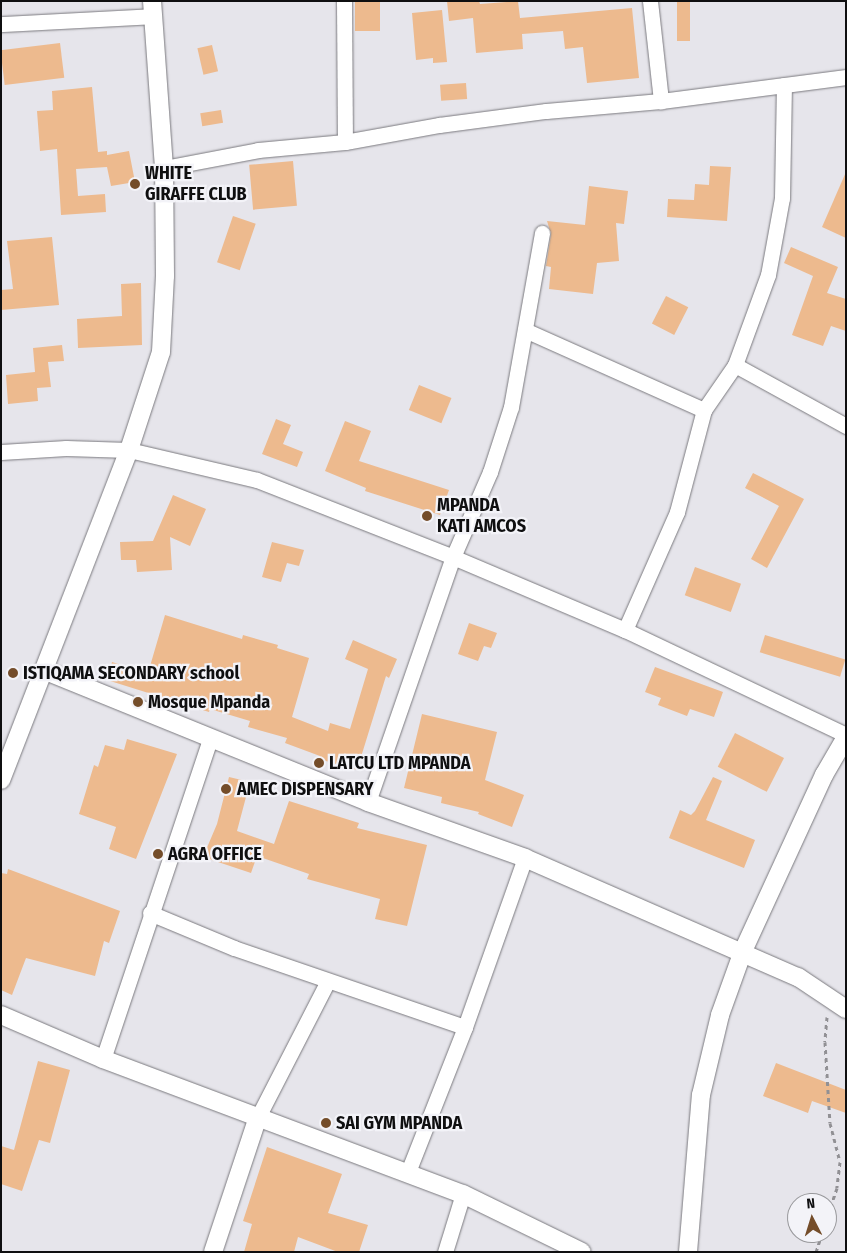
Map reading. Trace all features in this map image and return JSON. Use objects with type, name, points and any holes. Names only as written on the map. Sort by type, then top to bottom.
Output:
[{"type":"street","points":[[344,1],[345,142]]},
{"type":"street","points":[[650,1],[661,101]]},
{"type":"street","points":[[1,24],[152,8],[164,168],[165,276],[161,352],[129,450],[46,671],[1,780]]},
{"type":"street","points":[[164,168],[258,150],[345,142],[439,124],[546,110],[661,101],[846,77]]},
{"type":"street","points":[[626,630],[677,512],[704,410],[735,365],[768,275],[782,198],[784,86]]},
{"type":"street","points":[[368,802],[453,557],[490,472],[508,416],[527,332],[542,233]]},
{"type":"street","points":[[527,332],[704,410]]},
{"type":"street","points":[[735,365],[846,426]]},
{"type":"street","points":[[1,452],[66,448],[129,450],[257,480],[453,557],[626,630],[846,736],[824,775],[743,951],[720,1015],[701,1095],[688,1252]]},
{"type":"street","points":[[46,671],[368,802],[524,858],[743,951],[798,977],[838,1004]]},
{"type":"street","points":[[103,1059],[150,912],[210,738]]},
{"type":"street","points":[[408,1172],[465,1027],[524,858]]},
{"type":"street","points":[[150,912],[328,981],[465,1027]]},
{"type":"street","points":[[213,1252],[258,1117],[328,981]]},
{"type":"street","points":[[1,1015],[103,1059],[464,1194],[582,1252]]},
{"type":"street","points":[[445,1252],[464,1194]]},
{"type":"path","points":[[835,1193],[840,1162],[830,1123],[825,1022],[838,1004]]},
{"type":"building","points":[[355,1],[380,1],[380,31],[355,31]]},
{"type":"building","points":[[447,1],[479,1],[480,4],[518,1],[520,18],[632,8],[639,78],[587,83],[583,47],[565,49],[563,31],[522,34],[523,49],[476,53],[473,18],[449,21]]},
{"type":"building","points":[[677,1],[690,1],[690,41],[677,41]]},
{"type":"building","points":[[442,10],[447,62],[433,63],[433,58],[416,60],[412,13]]},
{"type":"building","points":[[60,43],[64,78],[5,85],[1,50]]},
{"type":"building","points":[[212,45],[218,71],[203,75],[197,48]]},
{"type":"building","points":[[466,83],[467,99],[441,101],[440,85]]},
{"type":"building","points":[[92,87],[98,152],[107,151],[107,155],[129,151],[135,182],[111,186],[107,167],[76,169],[78,196],[105,194],[106,212],[61,215],[57,149],[40,151],[37,111],[53,110],[52,91]]},
{"type":"building","points":[[221,110],[223,123],[202,126],[200,113]]},
{"type":"building","points":[[293,161],[297,206],[253,210],[249,165]]},
{"type":"building","points":[[710,166],[731,167],[727,221],[667,217],[668,199],[694,200],[695,184],[709,185]]},
{"type":"building","points":[[846,172],[846,238],[822,227]]},
{"type":"building","points":[[589,186],[628,191],[624,224],[616,223],[619,261],[597,263],[593,294],[549,289],[551,267],[546,266],[551,234],[547,221],[585,225]]},
{"type":"building","points":[[233,216],[256,224],[240,270],[217,262]]},
{"type":"building","points":[[52,237],[59,305],[1,310],[1,290],[13,289],[7,241]]},
{"type":"building","points":[[791,247],[838,267],[827,293],[846,299],[846,331],[831,326],[823,346],[792,335],[813,276],[784,263]]},
{"type":"building","points":[[141,283],[142,345],[78,348],[77,319],[122,316],[121,284]]},
{"type":"building","points":[[666,296],[688,307],[674,335],[652,324]]},
{"type":"building","points":[[62,345],[64,361],[48,362],[51,387],[37,388],[38,401],[8,404],[6,375],[35,372],[33,348]]},
{"type":"building","points":[[419,385],[451,398],[441,423],[409,410]]},
{"type":"building","points":[[276,419],[291,425],[283,444],[303,452],[297,467],[262,454]]},
{"type":"building","points":[[345,421],[371,431],[359,461],[449,490],[440,515],[365,491],[366,488],[325,471]]},
{"type":"building","points":[[753,473],[804,499],[767,568],[751,559],[779,506],[745,488]]},
{"type":"building","points":[[173,495],[206,509],[190,546],[170,537],[172,570],[137,572],[136,560],[121,560],[120,542],[153,541]]},
{"type":"building","points":[[272,542],[304,550],[299,566],[287,563],[281,582],[262,577]]},
{"type":"building","points":[[695,567],[741,584],[731,612],[685,595]]},
{"type":"building","points":[[165,615],[242,639],[243,635],[278,645],[277,648],[309,658],[292,717],[328,731],[330,723],[350,729],[368,669],[345,659],[353,640],[397,659],[389,678],[386,676],[357,770],[319,759],[320,756],[285,743],[287,738],[248,727],[250,721],[210,709],[209,712],[107,680],[112,662],[148,673]]},
{"type":"building","points":[[469,623],[497,633],[491,648],[484,646],[478,661],[458,654]]},
{"type":"building","points":[[765,635],[845,660],[840,677],[760,652]]},
{"type":"building","points":[[655,667],[723,692],[714,717],[690,709],[687,716],[658,705],[661,698],[645,692]]},
{"type":"building","points":[[422,714],[497,732],[485,780],[524,795],[512,827],[478,814],[479,812],[441,803],[442,797],[404,788]]},
{"type":"building","points":[[735,733],[784,758],[767,792],[718,767]]},
{"type":"building","points":[[127,739],[177,754],[136,859],[109,849],[116,827],[79,814],[94,765],[98,767],[105,745],[124,750]]},
{"type":"building","points":[[229,777],[250,782],[237,831],[274,844],[289,801],[359,823],[357,828],[427,845],[407,926],[375,919],[380,899],[307,879],[309,874],[257,856],[251,873],[203,857],[217,824]]},
{"type":"building","points":[[713,777],[722,781],[706,820],[755,840],[744,868],[669,838],[680,810],[691,815],[695,811]]},
{"type":"building","points":[[8,869],[120,911],[109,943],[104,941],[95,976],[26,958],[12,995],[1,990],[1,873],[7,874]]},
{"type":"building","points":[[38,1061],[70,1070],[50,1143],[39,1140],[22,1191],[1,1184],[1,1146],[14,1150]]},
{"type":"building","points":[[776,1063],[846,1090],[846,1113],[812,1101],[808,1113],[763,1096]]},
{"type":"building","points":[[267,1147],[342,1174],[328,1213],[368,1225],[359,1252],[338,1252],[298,1237],[294,1252],[244,1252],[252,1224],[243,1221]]},
{"type":"place","name":"WHITE GIRAFFE CLUB","points":[[135,184]]},
{"type":"place","name":"MPANDA KATI AMCOS","points":[[427,516]]},
{"type":"place","name":"ISTIQAMA SECONDARY school","points":[[13,673]]},
{"type":"place","name":"Mosque Mpanda","points":[[138,702]]},
{"type":"place","name":"LATCU LTD MPANDA","points":[[319,763]]},
{"type":"place","name":"AMEC DISPENSARY","points":[[226,789]]},
{"type":"place","name":"AGRA OFFICE","points":[[158,854]]},
{"type":"place","name":"SAI GYM MPANDA","points":[[326,1123]]}]
